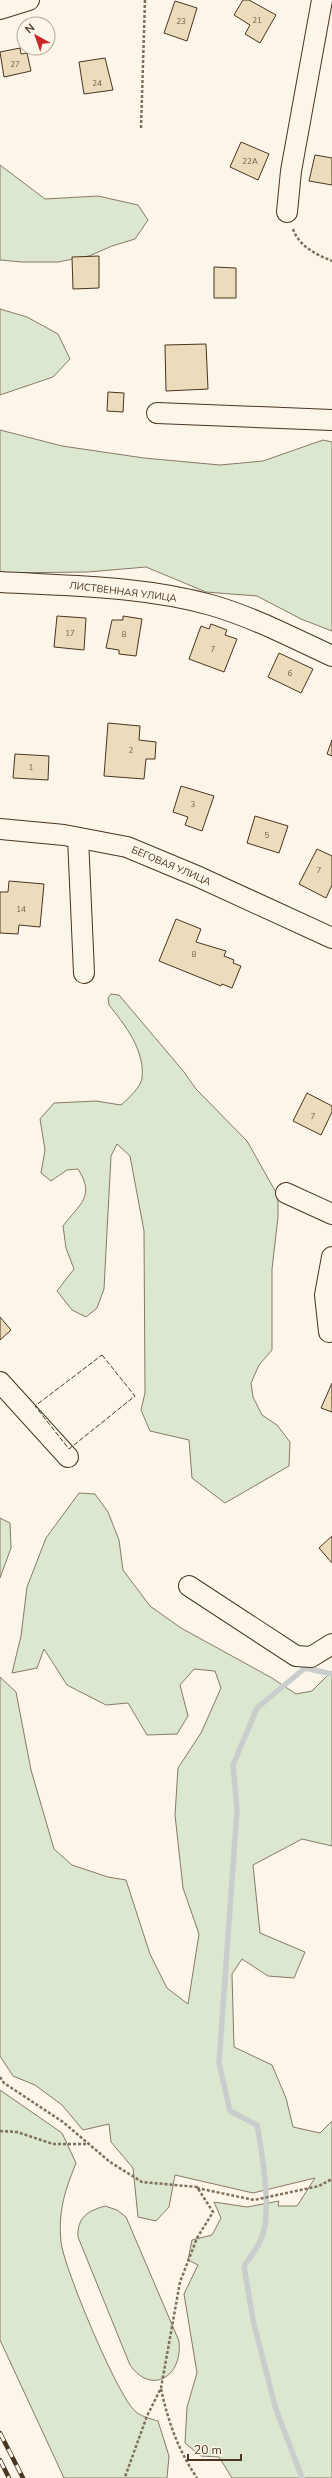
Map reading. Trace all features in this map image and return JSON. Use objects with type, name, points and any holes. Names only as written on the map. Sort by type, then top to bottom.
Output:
[{"type":"street","points":[[0,9],[30,0]]},
{"type":"street","points":[[287,212],[298,127],[322,0]]},
{"type":"street","points":[[157,413],[332,420]]},
{"type":"street","name":"ЛИСТВЕННАЯ УЛИЦА","points":[[0,582],[77,585],[169,595],[213,606],[279,632],[332,656]]},
{"type":"street","name":"БЕГОВАЯ УЛИЦА","points":[[0,829],[78,838],[127,847],[199,877],[332,938]]},
{"type":"street","points":[[78,838],[84,973]]},
{"type":"street","points":[[286,1193],[332,1214]]},
{"type":"street","points":[[329,1332],[325,1295],[332,1257]]},
{"type":"street","points":[[0,1382],[68,1457]]},
{"type":"street","points":[[189,1586],[296,1656],[311,1657],[332,1644]]},
{"type":"path","points":[[141,128],[145,0]]},
{"type":"path","points":[[287,212],[296,238],[314,254],[332,261]]},
{"type":"path","points":[[0,2077],[4,2083],[63,2122],[110,2162],[142,2182],[197,2188],[254,2200],[319,2186],[332,2179]]},
{"type":"path","points":[[0,2131],[17,2132],[53,2144],[88,2144]]},
{"type":"path","points":[[125,2476],[147,2416],[161,2388],[180,2282],[198,2238],[213,2212],[197,2188]]},
{"type":"path","points":[[161,2388],[169,2425],[187,2464],[197,2478]]},
{"type":"green space","points":[[0,165],[45,199],[98,196],[138,205],[148,220],[135,239],[112,246],[89,256],[58,262],[22,262],[0,260]]},
{"type":"green space","points":[[0,309],[27,317],[58,334],[70,359],[53,377],[0,395]]},
{"type":"green space","points":[[0,430],[62,446],[144,458],[220,465],[263,461],[323,440],[332,442],[332,631],[301,619],[257,596],[206,592],[146,567],[88,572],[0,573]]},
{"type":"green space","points":[[111,994],[119,995],[184,1072],[196,1089],[247,1141],[278,1196],[278,1217],[272,1269],[272,1350],[259,1365],[251,1383],[253,1397],[262,1415],[277,1425],[290,1442],[289,1466],[225,1503],[192,1478],[189,1440],[150,1431],[141,1410],[145,1393],[144,1231],[130,1156],[117,1144],[111,1156],[104,1289],[97,1308],[86,1317],[72,1310],[57,1291],[74,1269],[66,1248],[63,1226],[80,1206],[86,1187],[78,1169],[67,1170],[51,1181],[41,1173],[45,1150],[40,1119],[54,1103],[96,1101],[121,1105],[134,1093],[139,1085],[142,1078],[142,1068],[137,1048],[133,1038],[109,1005],[108,998]]},
{"type":"green space","points":[[79,1493],[95,1494],[108,1512],[119,1540],[123,1570],[150,1606],[181,1628],[272,1678],[296,1694],[312,1691],[332,1671],[332,1846],[302,1839],[253,1865],[260,1933],[305,1952],[294,1978],[268,1976],[242,1959],[232,1974],[234,2047],[272,2065],[286,2098],[293,2127],[320,2133],[332,2121],[332,2478],[232,2478],[219,2457],[201,2456],[185,2443],[187,2407],[197,2373],[184,2294],[198,2265],[188,2260],[192,2240],[212,2235],[221,2218],[214,2202],[247,2207],[279,2201],[278,2206],[297,2206],[315,2178],[253,2193],[175,2175],[169,2207],[156,2221],[138,2217],[133,2168],[111,2142],[109,2124],[83,2130],[62,2105],[35,2085],[13,2076],[0,2056],[0,1677],[16,1692],[31,1770],[54,1849],[72,1865],[108,1877],[126,1880],[150,1954],[167,1988],[188,2004],[199,1934],[183,1888],[175,1815],[178,1768],[201,1733],[221,1688],[215,1671],[194,1669],[180,1685],[188,1716],[177,1734],[147,1735],[128,1703],[106,1705],[67,1685],[44,1649],[37,1668],[12,1673],[21,1636],[27,1587],[46,1538]]},
{"type":"green space","points":[[0,1518],[10,1523],[11,1548],[0,1578]]},
{"type":"green space","points":[[0,2090],[62,2133],[76,2163],[63,2201],[60,2231],[64,2256],[92,2330],[116,2382],[137,2413],[158,2421],[169,2456],[167,2478],[64,2478],[0,2340]]},
{"type":"green space","points":[[105,2206],[117,2210],[126,2217],[179,2341],[179,2353],[176,2364],[171,2372],[164,2378],[156,2380],[148,2379],[139,2374],[130,2365],[78,2237],[79,2225],[84,2216],[93,2210]]},
{"type":"building","points":[[243,0],[249,0],[276,15],[260,43],[245,34],[250,25],[234,15]]},
{"type":"building","points":[[175,1],[197,8],[187,41],[164,33]]},
{"type":"building","points":[[16,49],[16,56],[28,56],[31,71],[4,77],[0,52]]},
{"type":"building","points":[[105,58],[113,90],[84,94],[79,62]]},
{"type":"building","points":[[241,142],[269,154],[258,180],[230,167]]},
{"type":"building","points":[[315,155],[332,158],[332,185],[309,181]]},
{"type":"building","points":[[99,256],[99,288],[73,289],[72,257]]},
{"type":"building","points":[[214,267],[236,268],[236,298],[214,298]]},
{"type":"building","points":[[206,344],[208,389],[166,391],[165,345]]},
{"type":"building","points":[[108,392],[124,393],[123,412],[107,411]]},
{"type":"building","points":[[57,616],[86,618],[84,650],[54,647]]},
{"type":"building","points":[[123,616],[142,619],[136,656],[119,654],[119,650],[106,648],[112,620],[123,620]]},
{"type":"building","points":[[211,624],[227,630],[225,635],[237,639],[224,672],[189,659],[201,626],[209,629]]},
{"type":"building","points":[[279,653],[313,669],[301,693],[268,677]]},
{"type":"building","points":[[108,723],[140,726],[139,740],[156,742],[155,759],[146,759],[144,779],[104,776]]},
{"type":"building","points":[[332,740],[332,756],[327,754]]},
{"type":"building","points":[[15,754],[49,756],[48,780],[13,778]]},
{"type":"building","points":[[181,786],[214,796],[202,831],[185,825],[188,817],[173,812]]},
{"type":"building","points":[[255,816],[288,826],[279,853],[247,843]]},
{"type":"building","points":[[317,849],[332,856],[332,885],[326,898],[299,884]]},
{"type":"building","points":[[9,881],[44,884],[40,927],[19,925],[18,934],[0,933],[0,892],[8,892]]},
{"type":"building","points":[[176,919],[201,929],[196,942],[226,951],[224,956],[234,960],[233,963],[241,966],[232,988],[222,984],[221,986],[159,961]]},
{"type":"building","points":[[307,1093],[332,1106],[332,1112],[321,1135],[293,1121]]},
{"type":"building","points":[[0,1317],[11,1330],[0,1340]]},
{"type":"building","points":[[332,1383],[332,1412],[321,1408]]},
{"type":"building","points":[[332,1536],[332,1563],[319,1548]]},
{"type":"waterway","points":[[302,2478],[275,2406],[253,2320],[244,2266],[261,2239],[266,2214],[265,2183],[257,2125],[230,2111],[219,2063],[237,1810],[233,1765],[257,1708],[305,1668],[332,1674]]},
{"type":"railway","points":[[0,2433],[23,2478]]},
{"type":"railway","points":[[0,2460],[9,2478]]},
{"type":"fence","points":[[102,1355],[135,1396],[69,1449],[35,1406],[102,1355]]}]
